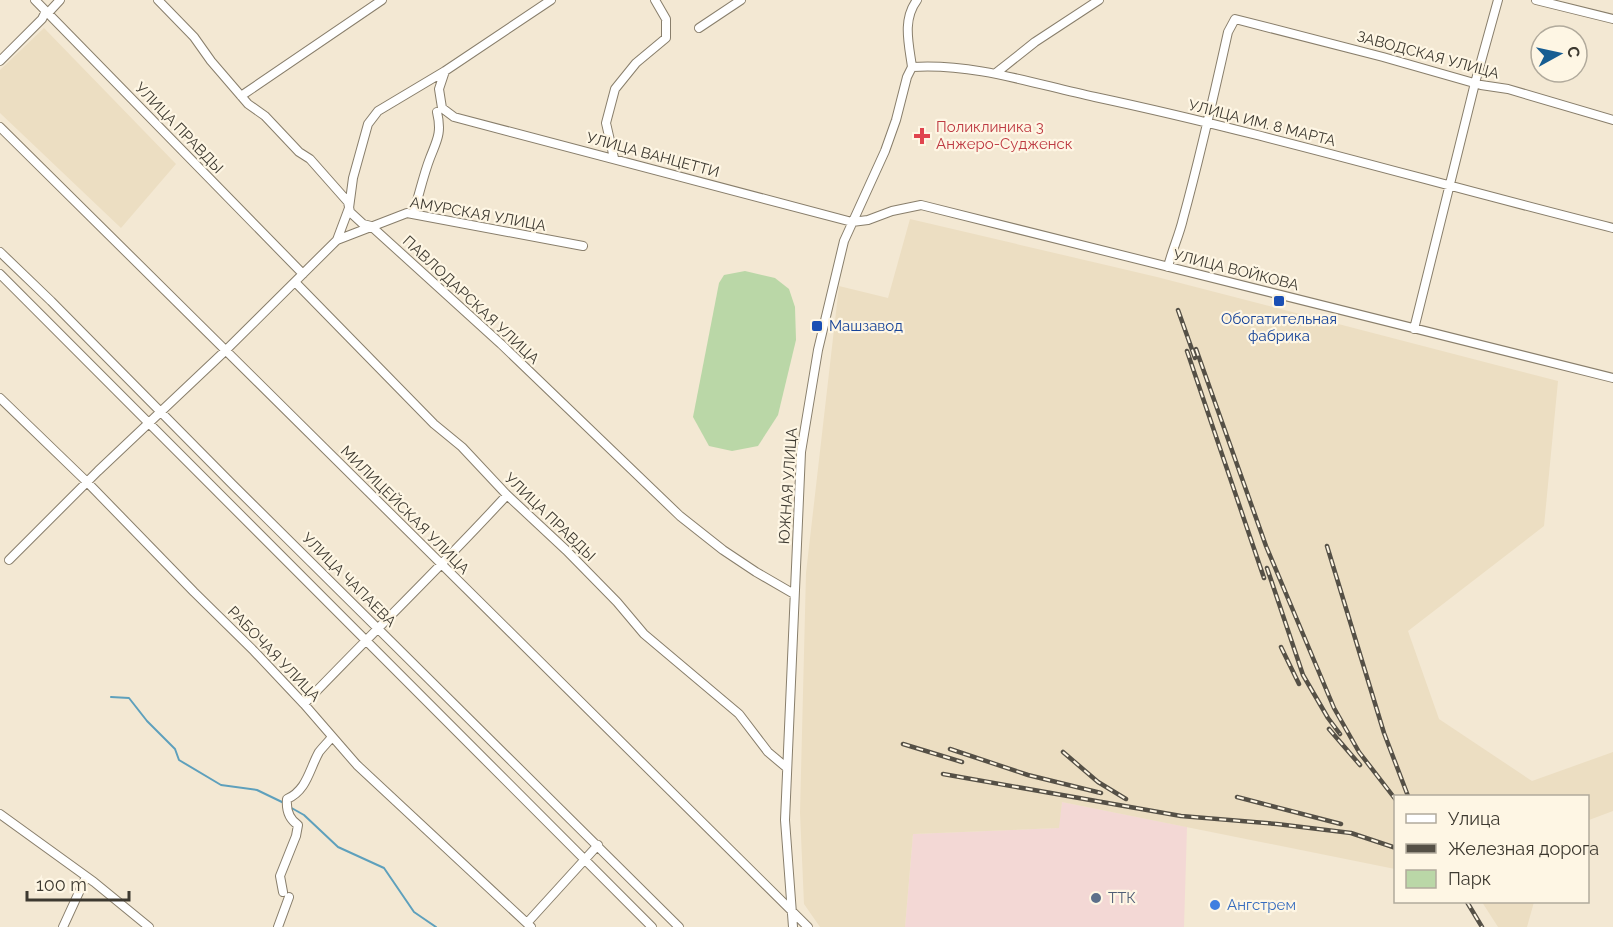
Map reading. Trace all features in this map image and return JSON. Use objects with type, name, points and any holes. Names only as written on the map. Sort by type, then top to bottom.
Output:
[{"type":"street","name":"УЛИЦА ПРАВДЫ","points":[[35,0],[303,274]]},
{"type":"street","points":[[0,61],[60,0]]},
{"type":"street","name":"ПАВЛОДАРСКАЯ УЛИЦА","points":[[158,0],[194,37],[241,96],[265,116],[299,152],[310,159],[348,202],[350,212],[363,224],[371,226],[501,344],[680,516],[740,561],[794,594]]},
{"type":"street","points":[[241,96],[382,0]]},
{"type":"street","points":[[9,560],[337,240],[349,208],[353,178],[368,124],[378,111],[445,71],[551,0]]},
{"type":"street","points":[[614,158],[606,123],[615,89],[636,63],[666,38],[666,19],[655,0]]},
{"type":"street","points":[[699,28],[741,0]]},
{"type":"street","points":[[912,67],[907,29],[910,9],[917,0]]},
{"type":"street","points":[[996,73],[1035,42],[1099,0]]},
{"type":"street","points":[[1414,329],[1498,0]]},
{"type":"street","points":[[1536,0],[1613,19]]},
{"type":"street","name":"ЗАВОДСКАЯ УЛИЦА","points":[[1207,123],[1228,32],[1235,19],[1475,83],[1508,89],[1613,120]]},
{"type":"street","name":"УЛИЦА ИМ. 8 МАРТА","points":[[912,67],[936,65],[996,73],[1302,145],[1449,187],[1613,228]]},
{"type":"street","name":"ЮЖНАЯ УЛИЦА","points":[[793,927],[785,820],[801,452],[818,350],[844,241],[885,151],[912,67]]},
{"type":"street","name":"УЛИЦА ВАНЦЕТТИ","points":[[445,71],[439,89],[442,108],[454,117],[852,222]]},
{"type":"street","points":[[413,214],[430,158],[438,142],[440,125],[437,112]]},
{"type":"street","points":[[1168,267],[1181,229],[1207,123]]},
{"type":"street","name":"МИЛИЦЕЙСКАЯ УЛИЦА","points":[[0,127],[808,927]]},
{"type":"street","name":"УЛИЦА ВОЙКОВА","points":[[852,222],[868,220],[892,211],[921,205],[1613,378]]},
{"type":"street","name":"АМУРСКАЯ УЛИЦА","points":[[337,240],[406,213],[583,246]]},
{"type":"street","name":"УЛИЦА ЧАПАЕВА","points":[[0,252],[679,927]]},
{"type":"street","name":"УЛИЦА ЧАПАЕВА","points":[[0,274],[652,927]]},
{"type":"street","name":"УЛИЦА ПРАВДЫ","points":[[295,282],[434,424],[462,447],[507,495],[617,602],[644,634],[739,714],[768,752],[787,768]]},
{"type":"street","name":"РАБОЧАЯ УЛИЦА","points":[[0,398],[87,482],[304,705],[357,765],[529,925]]},
{"type":"street","points":[[304,705],[365,640],[442,566],[507,495]]},
{"type":"street","points":[[278,927],[286,895],[280,876],[298,825],[292,821],[286,808],[287,799],[296,795],[309,776],[320,752],[332,737]]},
{"type":"street","points":[[0,814],[149,927]]},
{"type":"street","points":[[529,925],[598,845]]},
{"type":"street","points":[[63,927],[86,878]]},
{"type":"shaded area","points":[[44,28],[176,164],[121,228],[0,113],[0,70]]},
{"type":"shaded area","points":[[910,219],[1157,277],[1558,381],[1544,526],[1408,631],[1439,719],[1532,781],[1613,752],[1613,811],[1589,820],[1589,795],[1394,795],[1394,869],[1062,802],[1059,828],[913,834],[905,927],[820,927],[804,904],[800,813],[806,573],[839,286],[888,298]]},
{"type":"shaded area","points":[[1062,802],[1187,827],[1184,927],[905,927],[913,834],[1058,828]]},
{"type":"shaded area","points":[[1483,903],[1534,903],[1527,927],[1498,927]]},
{"type":"green space","points":[[745,271],[775,278],[789,289],[795,307],[796,340],[778,415],[758,446],[732,451],[709,446],[693,417],[719,283],[724,275]]},
{"type":"waterway","points":[[111,697],[129,698],[147,721],[175,749],[179,760],[221,785],[257,790],[284,803]]},
{"type":"waterway","points":[[288,806],[304,815],[338,847],[384,868],[414,912],[436,927]]},
{"type":"railway","points":[[1178,310],[1195,358]]},
{"type":"railway","points":[[1196,349],[1266,546],[1334,708],[1359,752],[1394,797]]},
{"type":"railway","points":[[1187,351],[1264,578]]},
{"type":"railway","points":[[1327,546],[1384,733],[1408,795]]},
{"type":"railway","points":[[1267,568],[1303,675],[1340,734]]},
{"type":"railway","points":[[1281,647],[1299,684]]},
{"type":"railway","points":[[1329,729],[1360,765]]},
{"type":"railway","points":[[903,744],[962,762]]},
{"type":"railway","points":[[950,749],[1028,775],[1101,793]]},
{"type":"railway","points":[[1063,752],[1098,782],[1126,799]]},
{"type":"railway","points":[[943,774],[1181,816],[1351,833],[1394,847]]},
{"type":"railway","points":[[1237,797],[1341,824]]},
{"type":"railway","points":[[1468,903],[1482,927]]},
{"type":"place","name":"Поликлиника 3 Анжеро-Судженск","points":[[922,136]]},
{"type":"place","name":"Обогатительная фабрика","points":[[1279,301]]},
{"type":"place","name":"Машзавод","points":[[817,326]]},
{"type":"place","name":"ТТК","points":[[1096,898]]},
{"type":"place","name":"Ангстрем","points":[[1215,905]]}]
